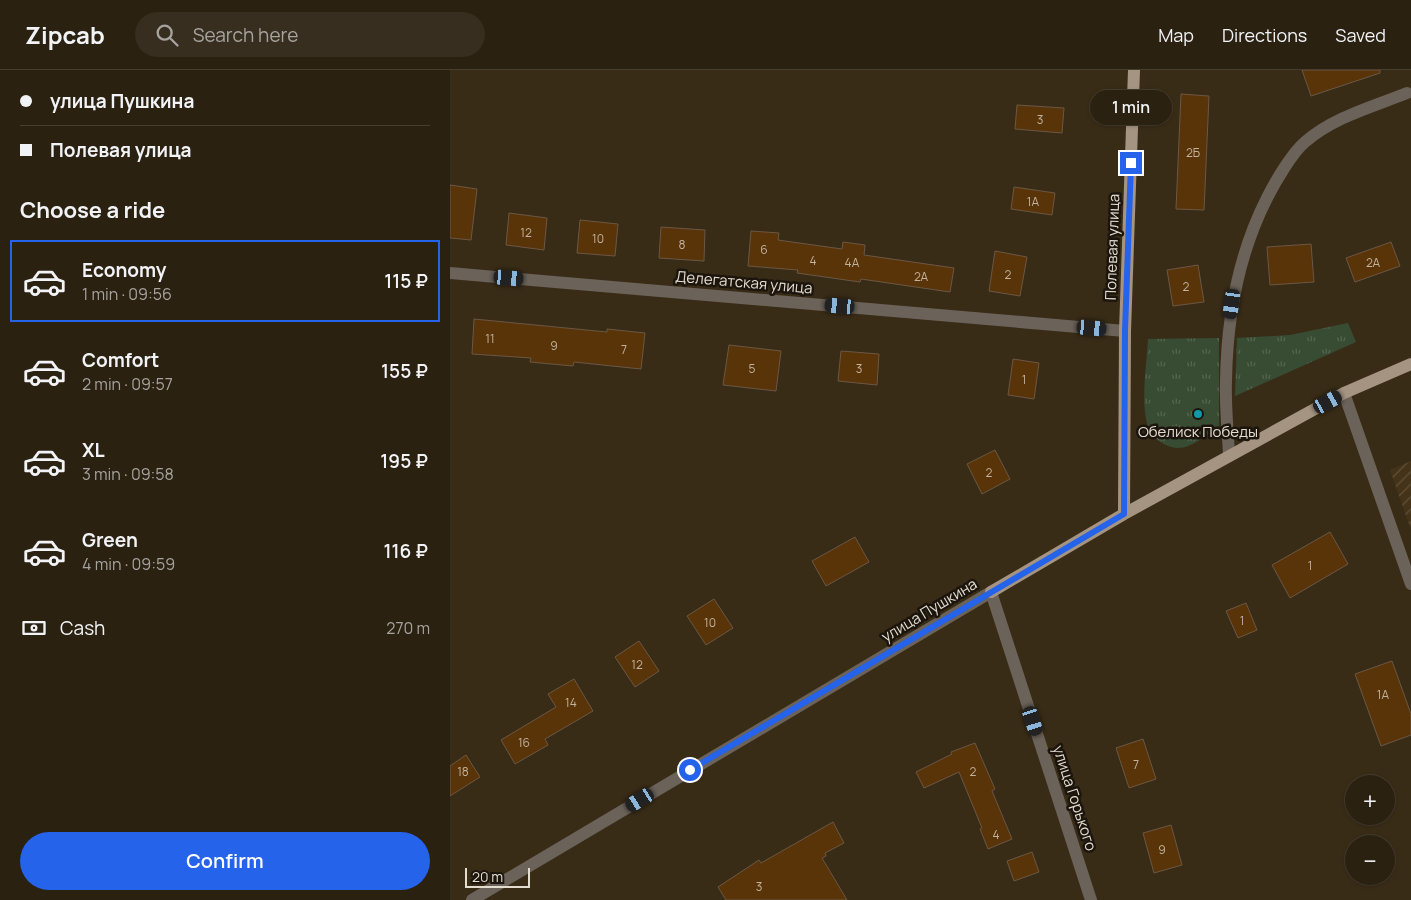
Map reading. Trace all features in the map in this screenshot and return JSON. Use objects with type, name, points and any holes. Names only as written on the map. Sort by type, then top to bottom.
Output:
[{"type":"main road","name":"Полевая улица","points":[[1124,514],[1125,331],[1134,70]]},
{"type":"main road","name":"улица Пушкина","points":[[991,592],[1124,514],[1344,393],[1411,364]]},
{"type":"street","points":[[1229,456],[1226,382],[1228,334],[1234,289],[1244,253],[1260,210],[1277,178],[1304,142],[1335,121],[1407,93]]},
{"type":"street","name":"Делегатская улица","points":[[450,273],[1125,331]]},
{"type":"street","points":[[1344,393],[1411,584]]},
{"type":"street","name":"улица Пушкина","points":[[472,900],[991,592]]},
{"type":"street","name":"улица Горького","points":[[991,592],[1091,900]]},
{"type":"shaded area","points":[[1411,461],[1411,530],[1390,470]]},
{"type":"green space","points":[[1348,323],[1356,342],[1235,396],[1237,338],[1290,335]]},
{"type":"green space","points":[[1219,338],[1219,426],[1189,446],[1176,448],[1164,444],[1150,431],[1145,411],[1144,386],[1148,339]]},
{"type":"building","points":[[1302,70],[1380,70],[1380,73],[1311,96]]},
{"type":"building","points":[[1181,94],[1209,96],[1204,210],[1176,209]]},
{"type":"building","points":[[1017,105],[1064,108],[1062,133],[1015,129]]},
{"type":"building","points":[[450,185],[477,189],[471,240],[450,238]]},
{"type":"building","points":[[1014,187],[1055,193],[1052,215],[1011,209]]},
{"type":"building","points":[[509,213],[547,218],[544,250],[506,245]]},
{"type":"building","points":[[580,220],[618,224],[615,256],[577,253]]},
{"type":"building","points":[[661,227],[705,230],[704,261],[659,258]]},
{"type":"building","points":[[751,231],[779,233],[778,240],[842,249],[843,242],[865,245],[864,255],[954,268],[950,292],[861,279],[860,282],[797,273],[798,270],[748,266]]},
{"type":"building","points":[[1391,242],[1400,266],[1355,282],[1346,258]]},
{"type":"building","points":[[1311,244],[1314,282],[1270,285],[1267,247]]},
{"type":"building","points":[[995,251],[1027,257],[1020,296],[989,291]]},
{"type":"building","points":[[1198,265],[1204,302],[1173,306],[1167,270]]},
{"type":"building","points":[[474,319],[607,332],[607,329],[645,333],[641,369],[574,362],[573,366],[530,362],[531,358],[472,354]]},
{"type":"building","points":[[729,345],[781,351],[776,391],[723,385]]},
{"type":"building","points":[[841,351],[879,354],[877,385],[838,381]]},
{"type":"building","points":[[1013,359],[1039,363],[1034,399],[1008,395]]},
{"type":"building","points":[[995,450],[1010,479],[982,494],[967,464]]},
{"type":"building","points":[[1330,532],[1348,564],[1290,598],[1272,565]]},
{"type":"building","points":[[855,537],[869,562],[826,586],[812,561]]},
{"type":"building","points":[[714,599],[733,628],[706,645],[687,616]]},
{"type":"building","points":[[1246,603],[1257,630],[1238,638],[1226,611]]},
{"type":"building","points":[[639,641],[659,671],[635,687],[615,657]]},
{"type":"building","points":[[1392,661],[1411,714],[1411,735],[1381,746],[1355,674]]},
{"type":"building","points":[[574,679],[593,711],[545,739],[548,745],[515,764],[501,740],[556,707],[548,694]]},
{"type":"building","points":[[1143,739],[1156,779],[1129,788],[1116,748]]},
{"type":"building","points":[[975,743],[995,789],[992,791],[1012,839],[988,849],[980,829],[982,828],[959,772],[924,788],[916,772],[952,754],[951,752]]},
{"type":"building","points":[[466,755],[480,777],[450,796],[450,766]]},
{"type":"building","points":[[833,822],[844,843],[825,853],[826,856],[822,858],[847,900],[726,900],[718,887],[759,860],[761,863]]},
{"type":"building","points":[[1171,825],[1182,865],[1154,873],[1143,833]]},
{"type":"building","points":[[1032,852],[1039,872],[1014,881],[1007,861]]},
{"type":"place","name":"Обелиск Победы","points":[[1198,414]]},
{"type":"route","points":[[690,770],[1124,514],[1125,331],[1131,163]]}]
